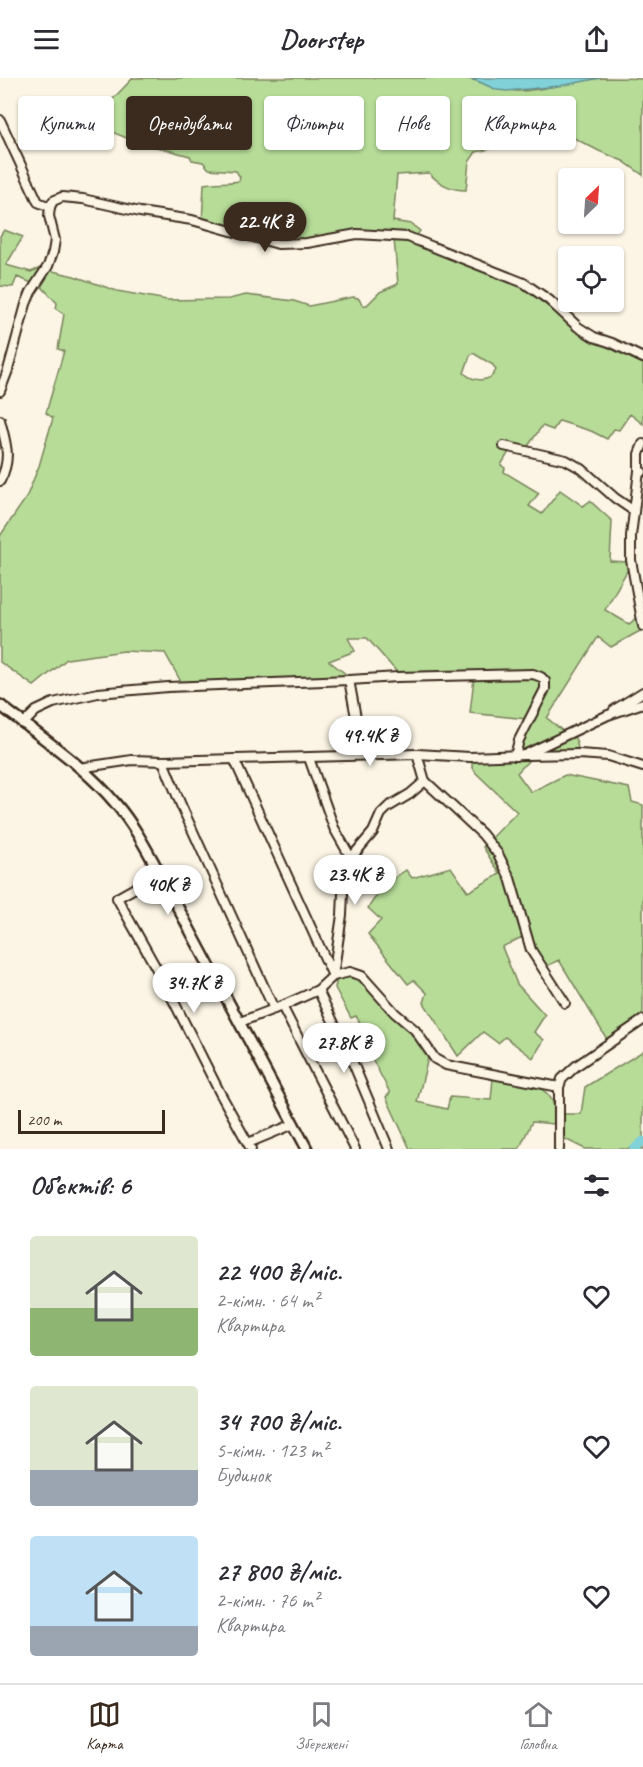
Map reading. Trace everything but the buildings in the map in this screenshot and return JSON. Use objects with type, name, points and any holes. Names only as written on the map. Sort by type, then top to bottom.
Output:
[{"type":"main road","points":[[0,705],[79,768],[119,808],[142,840],[307,1149]]},
{"type":"street","points":[[0,120],[38,202],[50,207]]},
{"type":"street","points":[[0,391],[26,304],[48,266],[52,252],[55,240],[49,216],[50,207],[53,201],[62,197],[192,220],[278,244],[307,243],[357,234],[408,237],[524,283],[549,300],[578,327],[594,338],[612,343],[643,358]]},
{"type":"street","points":[[0,420],[8,462],[0,481]]},
{"type":"street","points":[[643,444],[639,454],[641,472],[634,511],[631,560],[643,626]]},
{"type":"street","points":[[504,446],[573,463],[634,511]]},
{"type":"street","points":[[23,724],[36,711],[53,703],[98,693],[168,687],[451,675],[533,674],[541,676],[545,681],[545,689],[519,740],[519,755]]},
{"type":"street","points":[[349,680],[363,755]]},
{"type":"street","points":[[608,715],[643,692]]},
{"type":"street","points":[[519,755],[608,715],[643,704]]},
{"type":"street","points":[[417,754],[425,781],[482,834],[498,854],[510,878],[531,950],[565,1003]]},
{"type":"street","points":[[79,768],[132,760],[417,754],[470,757],[579,754],[608,756],[643,767]]},
{"type":"street","points":[[309,758],[334,828],[351,858]]},
{"type":"street","points":[[234,759],[333,976]]},
{"type":"street","points":[[163,761],[181,805],[278,1007],[355,1149]]},
{"type":"street","points":[[333,976],[346,873],[351,858],[373,831],[381,814],[425,781]]},
{"type":"street","points":[[160,874],[117,898],[164,982],[219,1093],[250,1146],[294,1124]]},
{"type":"street","points":[[240,1022],[318,990],[333,976],[350,972],[362,976],[395,1013],[415,1030],[435,1059],[446,1065],[559,1087]]},
{"type":"street","points":[[318,990],[353,1063],[389,1149]]},
{"type":"street","points":[[559,1149],[559,1087],[562,1079],[576,1066],[643,1020]]},
{"type":"green space","points":[[133,78],[462,78],[520,91],[602,78],[643,79],[643,175],[623,161],[576,139],[576,96],[462,96],[462,150],[485,150],[476,152],[469,162],[466,190],[446,186],[429,173],[397,175],[393,221],[411,224],[420,231],[414,240],[519,285],[593,340],[643,364],[643,424],[630,414],[619,430],[614,429],[607,439],[591,431],[559,421],[553,430],[542,426],[524,452],[510,450],[501,465],[505,468],[504,472],[539,493],[529,506],[542,514],[560,490],[583,506],[590,501],[612,521],[610,561],[627,562],[628,569],[605,610],[629,624],[638,617],[640,631],[611,647],[598,637],[547,718],[564,732],[571,729],[577,743],[579,757],[529,760],[517,773],[531,792],[565,775],[629,788],[632,802],[643,805],[643,1022],[611,1046],[559,960],[541,969],[522,937],[502,947],[517,984],[545,1015],[534,1032],[544,1040],[533,1058],[505,1037],[498,1043],[483,1032],[458,1056],[424,1003],[427,993],[414,980],[408,984],[368,934],[381,920],[368,908],[384,885],[406,870],[412,878],[451,867],[468,892],[500,874],[483,847],[517,812],[476,773],[472,766],[472,752],[515,752],[526,719],[470,713],[474,678],[403,679],[367,638],[348,638],[355,651],[329,661],[355,681],[185,689],[165,653],[124,651],[67,659],[34,686],[0,662],[0,536],[26,498],[39,466],[53,418],[46,413],[64,351],[58,349],[64,314],[56,309],[57,303],[42,287],[17,277],[13,287],[0,286],[0,236],[4,230],[23,237],[6,265],[31,272],[40,268],[74,276],[117,291],[167,300],[229,299],[246,295],[294,301],[309,306],[353,297],[358,298],[363,305],[367,305],[380,292],[398,284],[394,239],[358,237],[298,245],[202,224],[204,184],[239,181],[240,177],[236,171],[209,169],[203,162],[192,160],[190,156],[168,150],[252,150],[252,96],[126,96],[126,138],[114,133],[114,98]],"holes":[[[473,353],[493,365],[496,370],[490,377],[482,380],[464,373]]]},
{"type":"green space","points":[[338,972],[358,972],[430,1050],[417,1102],[447,1109],[450,1097],[491,1100],[493,1078],[516,1081],[546,1092],[555,1110],[554,1124],[532,1122],[519,1149],[410,1149],[386,1097],[390,1093],[364,1043],[369,1038],[356,1016],[351,1018],[335,988]]},
{"type":"green space","points":[[643,1051],[643,1149],[585,1149],[565,1139],[562,1114],[581,1114],[585,1087]]},
{"type":"water","points":[[462,78],[600,78],[560,86],[507,91],[497,90],[475,80]]},
{"type":"waterway","points":[[634,1149],[643,1141]]}]
